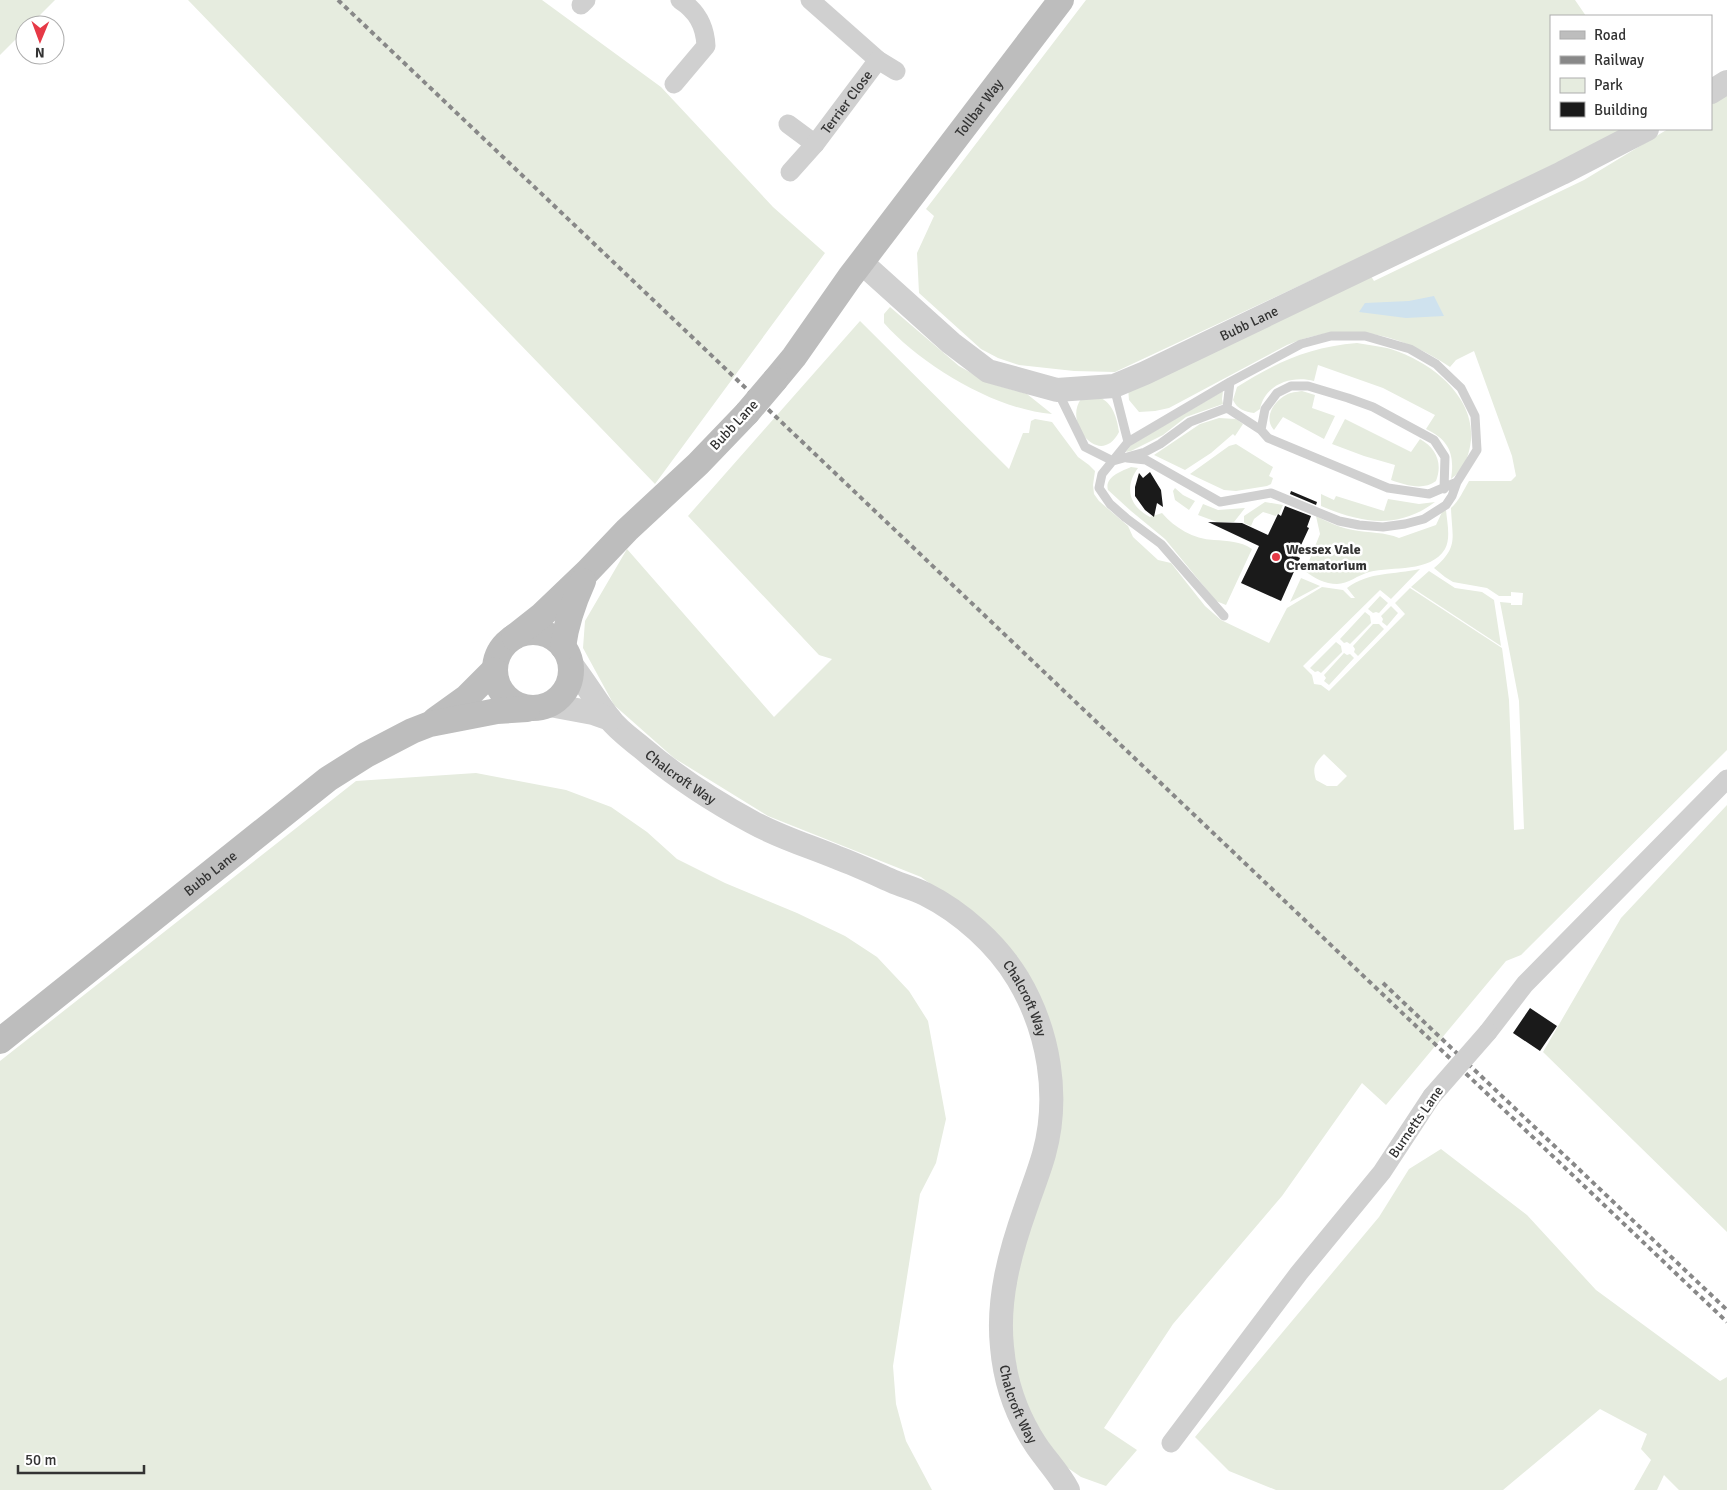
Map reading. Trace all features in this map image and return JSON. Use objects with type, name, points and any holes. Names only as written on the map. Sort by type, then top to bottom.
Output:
[{"type":"main road","name":"Tollbar Way","points":[[898,216],[1061,0]]},
{"type":"main road","name":"Bubb Lane","points":[[514,637],[542,615],[588,572],[627,530],[698,464],[747,413],[794,357],[862,262],[898,216]]},
{"type":"main road","name":"Bubb Lane","points":[[567,656],[565,630],[571,609],[588,572]]},
{"type":"main road","points":[[524,633],[541,633],[556,639],[567,656],[569,684],[558,700],[539,707],[516,705],[504,695],[496,681],[494,670],[502,647],[514,637],[524,633]]},
{"type":"main road","name":"Bubb Lane","points":[[430,724],[467,697],[494,670]]},
{"type":"main road","name":"Bubb Lane","points":[[0,1041],[328,779],[366,755],[412,731],[430,724],[497,711],[539,707]]},
{"type":"street","name":"Terrier Close","points":[[810,0],[878,60],[896,71]]},
{"type":"street","points":[[676,76],[706,46],[706,32],[690,2]]},
{"type":"street","name":"Terrier Close","points":[[790,172],[815,144],[878,60]]},
{"type":"street","points":[[1712,91],[1727,82]]},
{"type":"street","name":"Terrier Close","points":[[788,124],[815,144]]},
{"type":"street","name":"Bubb Lane","points":[[862,262],[951,343],[988,371],[1057,390],[1114,386],[1145,373],[1544,181],[1645,130]]},
{"type":"street","name":"Chalcroft Way","points":[[567,656],[610,719],[628,737],[669,770],[711,799],[755,824],[924,894],[961,918],[990,944],[1016,977],[1036,1016],[1043,1036],[1051,1082],[1051,1109],[1049,1132],[1044,1154],[1013,1246],[1006,1277],[1001,1325],[1002,1348],[1009,1384],[1025,1426],[1037,1446],[1071,1487]]},
{"type":"street","name":"Chalcroft Way","points":[[539,707],[593,713],[610,719]]},
{"type":"street","name":"Burnetts Lane","points":[[1171,1443],[1299,1273],[1382,1172],[1432,1096],[1488,1032],[1525,984],[1727,779]]},
{"type":"lane","points":[[1128,458],[1146,460],[1220,502],[1271,493],[1340,521],[1383,527],[1405,524],[1424,519],[1446,505],[1452,496],[1457,482],[1477,450],[1475,416],[1461,388],[1436,364],[1410,349],[1365,336],[1331,336],[1301,344],[1230,382],[1128,442],[1102,474],[1099,488],[1110,504],[1160,544],[1224,616]]},
{"type":"lane","points":[[1227,408],[1230,382]]},
{"type":"lane","points":[[1114,386],[1128,442]]},
{"type":"lane","points":[[1261,430],[1265,410],[1277,393],[1291,386],[1308,386],[1348,398],[1373,407],[1434,440],[1445,457],[1444,489]]},
{"type":"lane","points":[[1057,390],[1085,447],[1113,461],[1145,452],[1160,444],[1190,422],[1227,408]]},
{"type":"lane","points":[[1227,408],[1261,430],[1268,438],[1388,488],[1429,494],[1457,482]]},
{"type":"green space","points":[[0,0],[55,0],[40,15],[15,15],[15,40],[0,55]]},
{"type":"green space","points":[[188,0],[542,0],[661,87],[773,207],[825,253],[655,484]]},
{"type":"green space","points":[[1086,0],[1575,0],[1585,15],[1550,15],[1550,130],[1625,130],[1393,242],[1115,372],[1074,371],[1019,365],[998,358],[981,349],[919,293],[917,253],[934,216],[926,209]]},
{"type":"green space","points":[[1727,93],[1727,750],[1521,955],[1506,961],[1386,1105],[1362,1083],[1282,1196],[1173,1324],[1104,1428],[1137,1450],[1106,1486],[1081,1477],[1065,1466],[1046,1442],[1021,1396],[1010,1340],[1014,1279],[1060,1087],[978,918],[921,877],[768,816],[674,758],[614,705],[583,648],[585,621],[627,549],[774,717],[832,659],[819,655],[688,516],[860,321],[1009,469],[1023,433],[1029,433],[1031,421],[1035,419],[1052,422],[1078,457],[1095,471],[1094,494],[1099,501],[1128,526],[1133,537],[1158,560],[1171,563],[1205,606],[1221,620],[1269,643],[1287,608],[1322,587],[1343,590],[1351,598],[1355,598],[1347,588],[1364,579],[1420,569],[1391,599],[1380,590],[1303,666],[1312,675],[1314,684],[1321,685],[1329,691],[1405,614],[1395,603],[1410,588],[1502,648],[1509,700],[1514,830],[1524,829],[1519,701],[1500,602],[1522,605],[1523,593],[1511,592],[1511,596],[1499,596],[1487,588],[1453,582],[1434,568],[1442,561],[1451,548],[1453,535],[1451,508],[1459,499],[1469,481],[1511,481],[1516,476],[1512,456],[1474,351],[1456,360],[1450,367],[1431,355],[1391,339],[1371,334],[1329,333],[1308,337],[1287,345],[1169,408],[1139,412],[1129,400],[1128,388],[1369,273],[1374,281],[1584,180],[1666,130],[1712,130],[1712,102]],"holes":[[[1324,754],[1347,776],[1337,786],[1327,786],[1316,780],[1315,766]]]},
{"type":"green space","points":[[890,307],[959,366],[989,383],[1027,394],[1052,414],[1030,411],[984,395],[939,369],[900,339],[884,323],[884,314]]},
{"type":"green space","points":[[1357,343],[1387,348],[1418,361],[1445,381],[1457,394],[1465,408],[1470,423],[1471,440],[1465,462],[1451,479],[1452,462],[1449,449],[1440,438],[1426,429],[1435,415],[1383,388],[1318,365],[1314,381],[1297,379],[1281,383],[1267,393],[1260,409],[1254,413],[1242,410],[1233,400],[1237,387],[1280,363],[1308,352]]},
{"type":"green space","points":[[1223,391],[1223,404],[1186,417],[1163,435],[1126,452],[1131,445]]},
{"type":"green space","points":[[1302,391],[1315,395],[1312,408],[1335,416],[1324,439],[1283,417],[1274,430],[1271,425],[1271,410],[1278,401],[1288,394]]},
{"type":"green space","points":[[1099,397],[1111,407],[1119,432],[1111,442],[1103,446],[1094,444],[1086,438],[1080,430],[1077,419],[1077,409],[1081,399]]},
{"type":"green space","points":[[1219,418],[1236,419],[1243,424],[1235,436],[1233,434],[1211,453],[1185,470],[1154,455],[1200,424]]},
{"type":"green space","points":[[1345,419],[1411,452],[1420,439],[1426,443],[1437,457],[1439,468],[1436,481],[1420,486],[1391,480],[1395,465],[1332,444]]},
{"type":"green space","points":[[1236,444],[1273,467],[1269,476],[1273,478],[1271,484],[1236,491],[1224,490],[1190,474],[1229,446]]},
{"type":"green space","points":[[1131,467],[1138,468],[1131,482],[1131,496],[1133,502],[1143,513],[1150,517],[1162,513],[1179,528],[1192,535],[1206,539],[1243,544],[1252,549],[1226,605],[1216,601],[1165,539],[1108,490],[1107,485],[1111,478]]},
{"type":"green space","points":[[1175,488],[1183,495],[1195,501],[1189,510],[1175,500],[1173,491]]},
{"type":"green space","points":[[1321,494],[1334,500],[1336,496],[1384,511],[1388,499],[1419,504],[1435,502],[1407,517],[1379,521],[1365,520],[1321,506]]},
{"type":"green space","points":[[1265,502],[1283,505],[1279,514],[1276,516],[1263,512],[1254,519],[1251,526],[1244,523],[1244,516]]},
{"type":"green space","points":[[1203,504],[1218,510],[1245,508],[1234,522],[1217,522],[1198,515]]},
{"type":"green space","points":[[1446,510],[1447,545],[1438,557],[1430,562],[1410,567],[1369,572],[1345,583],[1337,584],[1320,580],[1305,571],[1320,534],[1316,516],[1343,528],[1399,538],[1436,525],[1442,512]]},
{"type":"green space","points":[[1429,571],[1455,588],[1482,592],[1494,600],[1501,646],[1411,587]]},
{"type":"green space","points":[[1301,578],[1320,586],[1290,602]]},
{"type":"green space","points":[[1380,596],[1388,603],[1379,613],[1373,613],[1368,609]]},
{"type":"green space","points":[[1391,606],[1398,613],[1387,626],[1382,622],[1381,616]]},
{"type":"green space","points":[[1365,612],[1370,616],[1371,623],[1350,644],[1344,643],[1340,639]]},
{"type":"green space","points":[[1373,624],[1379,624],[1384,629],[1358,656],[1354,652],[1353,646]]},
{"type":"green space","points":[[1336,642],[1341,646],[1342,652],[1321,673],[1315,672],[1310,668]]},
{"type":"green space","points":[[1344,653],[1350,654],[1354,658],[1329,685],[1324,681],[1326,678],[1324,675]]},
{"type":"green space","points":[[476,773],[566,790],[611,807],[647,832],[677,859],[725,883],[797,913],[845,936],[877,957],[909,991],[928,1021],[946,1119],[936,1163],[920,1194],[893,1366],[896,1404],[906,1441],[932,1490],[0,1490],[0,1061],[356,781]]},
{"type":"green space","points":[[1727,805],[1727,1232],[1543,1052],[1621,918]]},
{"type":"green space","points":[[1441,1149],[1527,1215],[1596,1290],[1720,1381],[1727,1377],[1727,1490],[1679,1490],[1664,1475],[1657,1490],[1634,1490],[1651,1460],[1641,1449],[1647,1434],[1600,1409],[1503,1490],[1276,1490],[1229,1471],[1195,1437],[1379,1217],[1409,1169]]},
{"type":"water","points":[[1434,296],[1444,316],[1406,318],[1359,312],[1365,303],[1409,301]]},
{"type":"building","points":[[1150,472],[1161,490],[1163,507],[1157,503],[1154,517],[1145,510],[1135,496],[1135,487],[1139,473],[1143,478]]},
{"type":"building","points":[[1291,491],[1317,502],[1316,505],[1290,494]]},
{"type":"building","name":"Wessex Vale Crematorium","points":[[1285,506],[1311,516],[1307,527],[1309,528],[1296,556],[1300,558],[1281,601],[1241,583],[1259,546],[1208,522],[1242,523],[1268,535],[1278,514],[1281,516]]},
{"type":"building","points":[[1530,1008],[1557,1026],[1540,1051],[1513,1033]]},
{"type":"railway","points":[[338,0],[1727,1322]]},
{"type":"railway","points":[[1383,983],[1727,1310]]},
{"type":"place","name":"Wessex Vale Crematorium","points":[[1276,557]]}]
